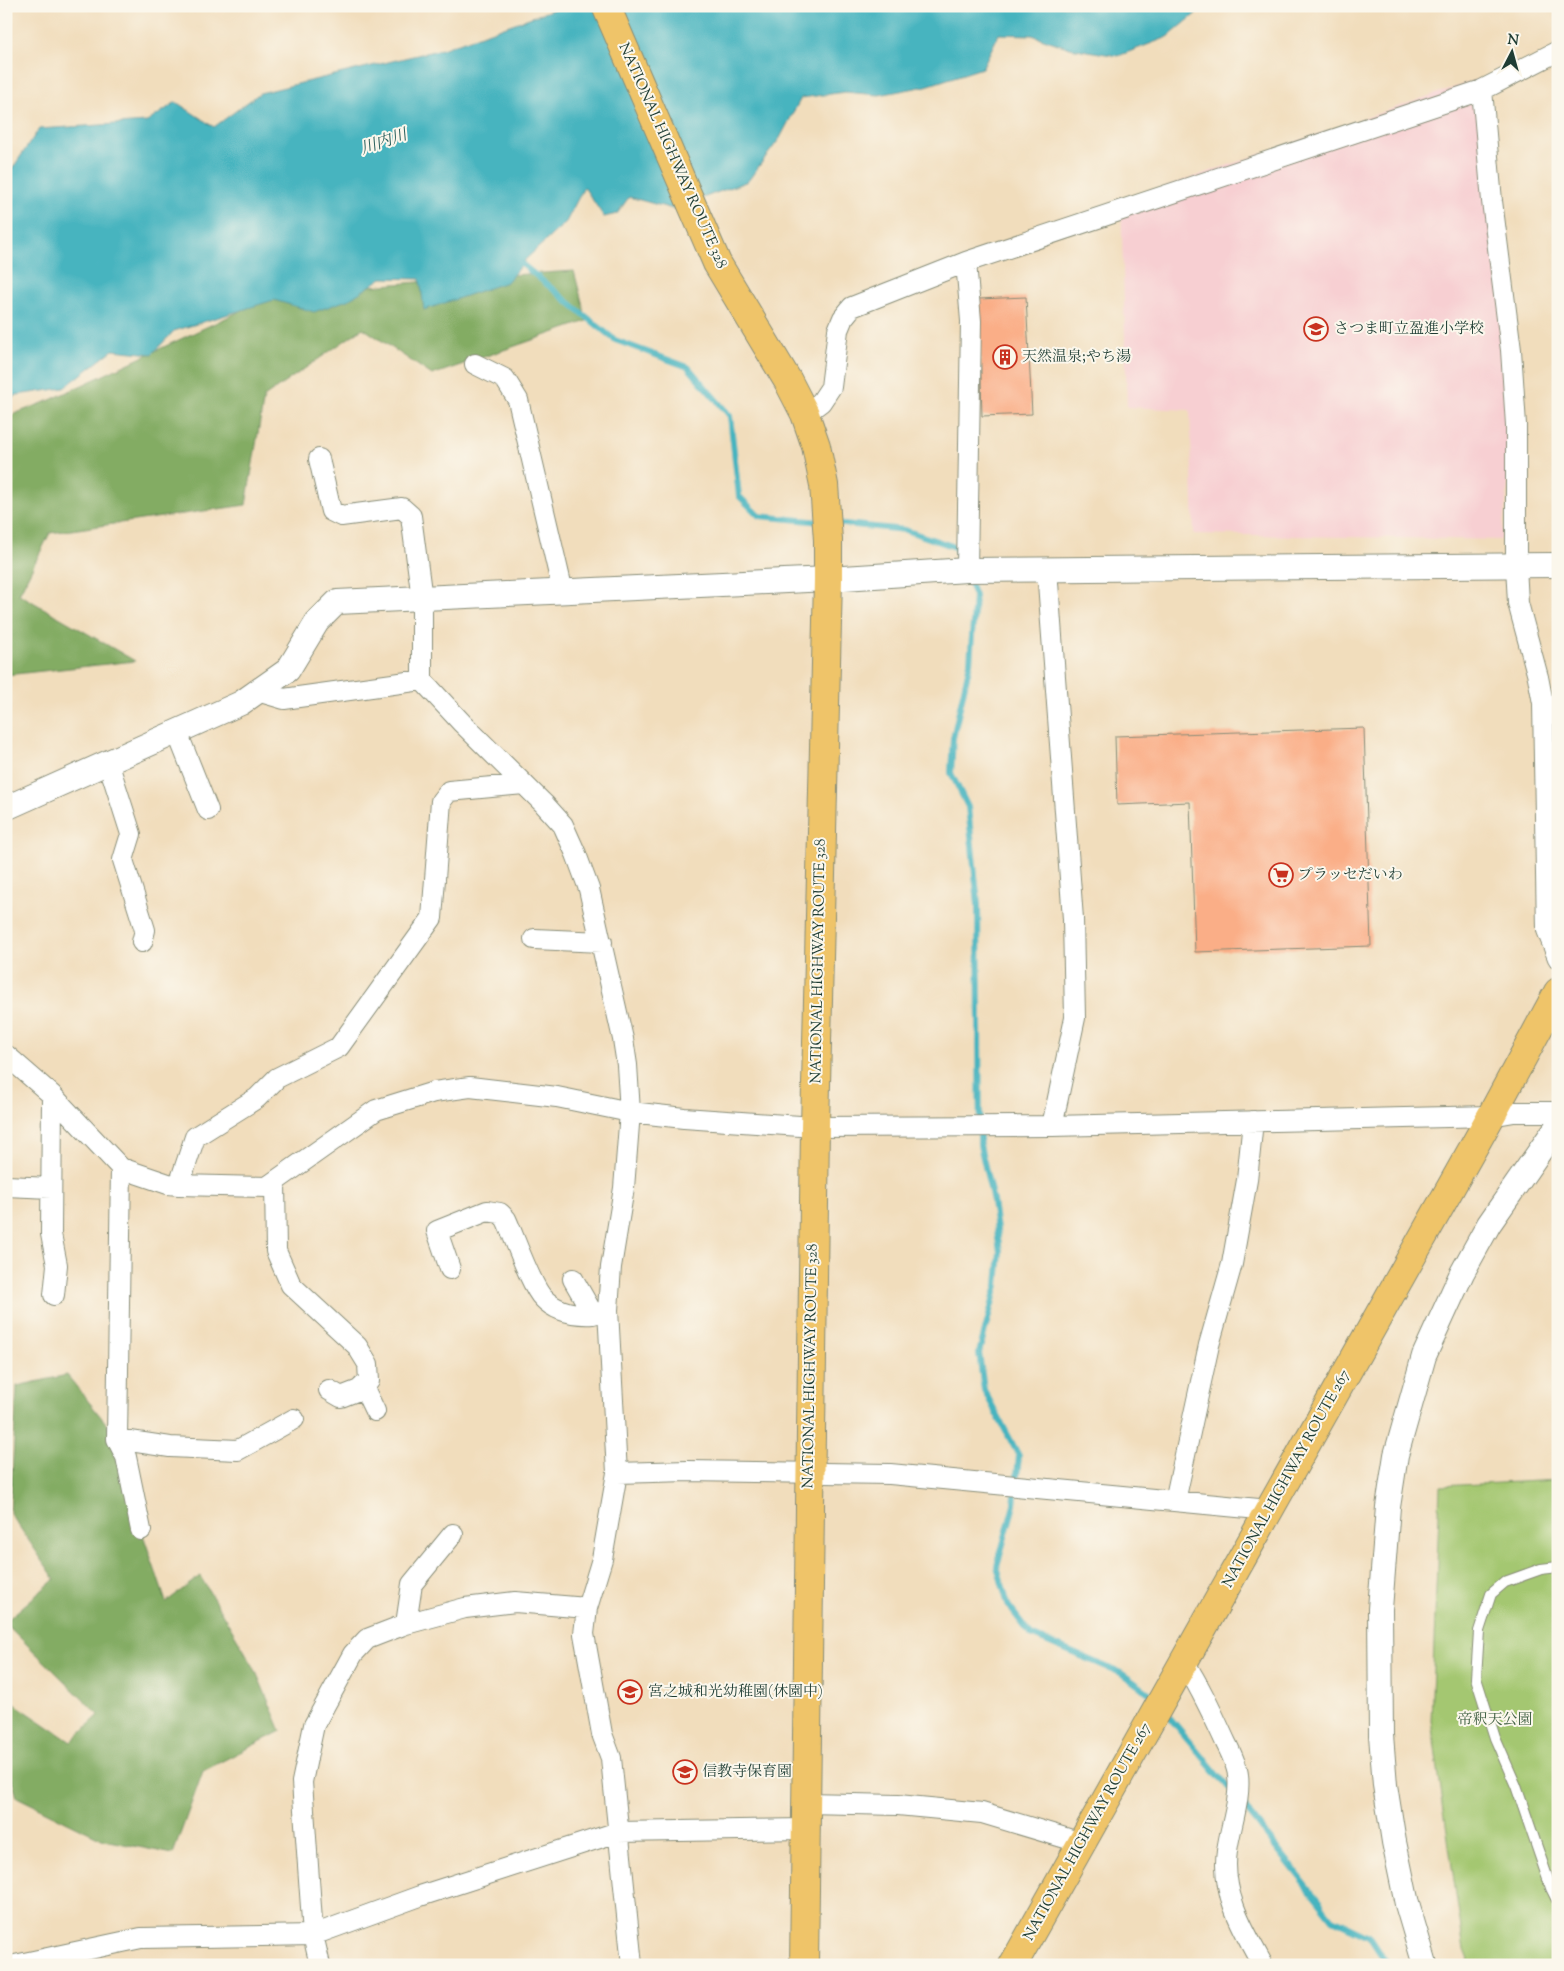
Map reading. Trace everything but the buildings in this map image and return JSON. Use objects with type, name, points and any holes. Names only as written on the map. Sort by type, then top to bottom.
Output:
[{"type":"highway","name":"NATIONAL HIGHWAY ROUTE 328","points":[[606,6],[717,263],[788,381],[805,414],[816,446],[824,485],[828,540],[828,579],[809,1472],[804,1965]]},
{"type":"highway","name":"NATIONAL HIGHWAY ROUTE 267","points":[[1013,1965],[1491,1116],[1558,992]]},
{"type":"street","points":[[805,414],[821,402],[831,387],[838,330],[843,318],[852,307],[966,262],[1482,90],[1558,50]]},
{"type":"street","points":[[1482,90],[1492,201],[1511,350],[1516,426],[1516,566],[1518,603],[1543,703],[1547,930],[1558,958]]},
{"type":"street","points":[[966,262],[971,321],[967,570]]},
{"type":"street","points":[[475,364],[505,379],[518,400],[563,592]]},
{"type":"street","points":[[319,459],[331,511],[341,516],[402,508],[411,516],[422,598],[422,680],[462,723],[524,784],[562,826],[576,854],[589,889],[623,1039],[630,1112],[624,1188],[611,1267],[601,1312],[616,1473],[602,1559],[587,1608],[584,1634],[602,1734],[611,1758],[632,1965]]},
{"type":"street","points":[[6,808],[241,702],[288,670],[317,622],[337,602],[828,579],[967,570],[1558,565]]},
{"type":"street","points":[[1046,569],[1073,919],[1075,1018],[1052,1126]]},
{"type":"street","points":[[257,692],[284,699],[422,680]]},
{"type":"street","points":[[177,732],[208,810]]},
{"type":"street","points":[[108,762],[131,834],[123,860],[145,930],[142,942]]},
{"type":"street","points":[[179,1184],[194,1137],[257,1098],[277,1078],[339,1047],[432,918],[440,800],[449,791],[524,784]]},
{"type":"street","points":[[534,939],[602,942]]},
{"type":"street","points":[[6,1055],[52,1095],[121,1168],[168,1184],[267,1187],[376,1110],[434,1092],[470,1087],[557,1097],[630,1112],[684,1118],[815,1127],[1052,1126],[1491,1116],[1514,1112],[1558,1112]]},
{"type":"street","points":[[52,1095],[51,1234],[57,1265],[54,1295]]},
{"type":"street","points":[[1176,1501],[1209,1345],[1232,1264],[1247,1180],[1253,1121]]},
{"type":"street","points":[[1425,1965],[1407,1904],[1394,1842],[1385,1785],[1381,1735],[1380,1609],[1383,1557],[1394,1472],[1401,1438],[1424,1356],[1462,1273],[1489,1224],[1558,1125]]},
{"type":"street","points":[[121,1168],[117,1439],[126,1457],[141,1530]]},
{"type":"street","points":[[275,1182],[276,1251],[291,1285],[358,1346],[368,1364],[369,1381],[359,1390],[341,1396],[329,1390]]},
{"type":"street","points":[[6,1186],[51,1188]]},
{"type":"street","points":[[450,1269],[435,1224],[487,1211],[500,1213],[506,1219],[542,1297],[557,1308],[575,1315],[601,1312]]},
{"type":"street","points":[[573,1279],[601,1312]]},
{"type":"street","points":[[363,1386],[375,1410]]},
{"type":"street","points":[[117,1439],[170,1447],[238,1450],[294,1419]]},
{"type":"street","points":[[616,1473],[688,1470],[890,1474],[1269,1510]]},
{"type":"street","points":[[406,1624],[412,1584],[453,1534]]},
{"type":"street","points":[[320,1965],[313,1935],[302,1782],[314,1725],[353,1654],[367,1639],[406,1624],[465,1608],[515,1602],[587,1608]]},
{"type":"street","points":[[1184,1662],[1202,1689],[1234,1760],[1238,1775],[1226,1853],[1227,1888],[1237,1918],[1263,1965]]},
{"type":"street","points":[[15,1965],[141,1938],[313,1935],[420,1896],[618,1832],[806,1816],[898,1805],[982,1813],[1082,1843]]},
{"type":"lane","points":[[1558,1568],[1541,1569],[1505,1582],[1491,1594],[1479,1631],[1476,1678],[1495,1738],[1516,1786],[1551,1888],[1558,1902]]},
{"type":"shaded area","name":"さつま町立盈進小学校","points":[[1479,79],[1506,251],[1508,485],[1501,540],[1194,534],[1190,410],[1127,407],[1121,202]]},
{"type":"green space","points":[[574,271],[587,321],[432,375],[363,328],[264,397],[246,505],[50,533],[19,594],[135,661],[6,675],[6,417],[48,401],[277,294]]},
{"type":"green space","points":[[67,1375],[127,1449],[138,1520],[166,1602],[200,1576],[254,1667],[281,1731],[203,1771],[173,1854],[104,1840],[17,1797],[6,1759],[6,1698],[71,1742],[99,1715],[6,1624],[6,1621],[55,1579],[10,1513],[17,1386]]},
{"type":"green space","name":"帝釈天公園","points":[[1558,1480],[1558,1965],[1470,1965],[1464,1950],[1431,1721],[1440,1486]]},
{"type":"water","name":"川内川","points":[[563,6],[1205,6],[1168,37],[1118,56],[1070,48],[1032,35],[999,34],[982,68],[926,86],[879,95],[845,92],[801,98],[780,138],[748,181],[673,209],[629,197],[617,214],[604,217],[584,187],[566,222],[526,259],[507,282],[424,310],[420,279],[382,278],[350,299],[314,312],[274,300],[174,331],[152,354],[113,350],[64,388],[17,395],[6,403],[6,167],[12,169],[39,129],[147,122],[176,102],[214,127],[260,93],[442,49]]},
{"type":"waterway","points":[[517,260],[615,340],[688,367],[730,416],[739,496],[759,516],[821,522]]},
{"type":"waterway","points":[[834,523],[905,530],[955,547],[960,559]]},
{"type":"waterway","points":[[967,575],[975,596],[970,663],[953,738],[951,773],[968,807],[978,904],[980,1145],[993,1201],[1000,1252],[997,1285],[979,1353],[984,1390],[1019,1456],[1014,1505],[997,1566],[1008,1605],[1031,1635],[1121,1673],[1149,1693],[1155,1700]]},
{"type":"waterway","points":[[1165,1712],[1234,1794]]},
{"type":"waterway","points":[[1240,1802],[1333,1919],[1369,1936],[1388,1965]]},
{"type":"place","name":"さつま町立盈進小学校","points":[[1316,329]]},
{"type":"place","name":"天然温泉;やち湯","points":[[1005,357]]},
{"type":"place","name":"プラッセだいわ","points":[[1281,875]]},
{"type":"place","name":"宮之城和光幼稚園(休園中)","points":[[630,1692]]},
{"type":"place","name":"信教寺保育園","points":[[685,1772]]}]
